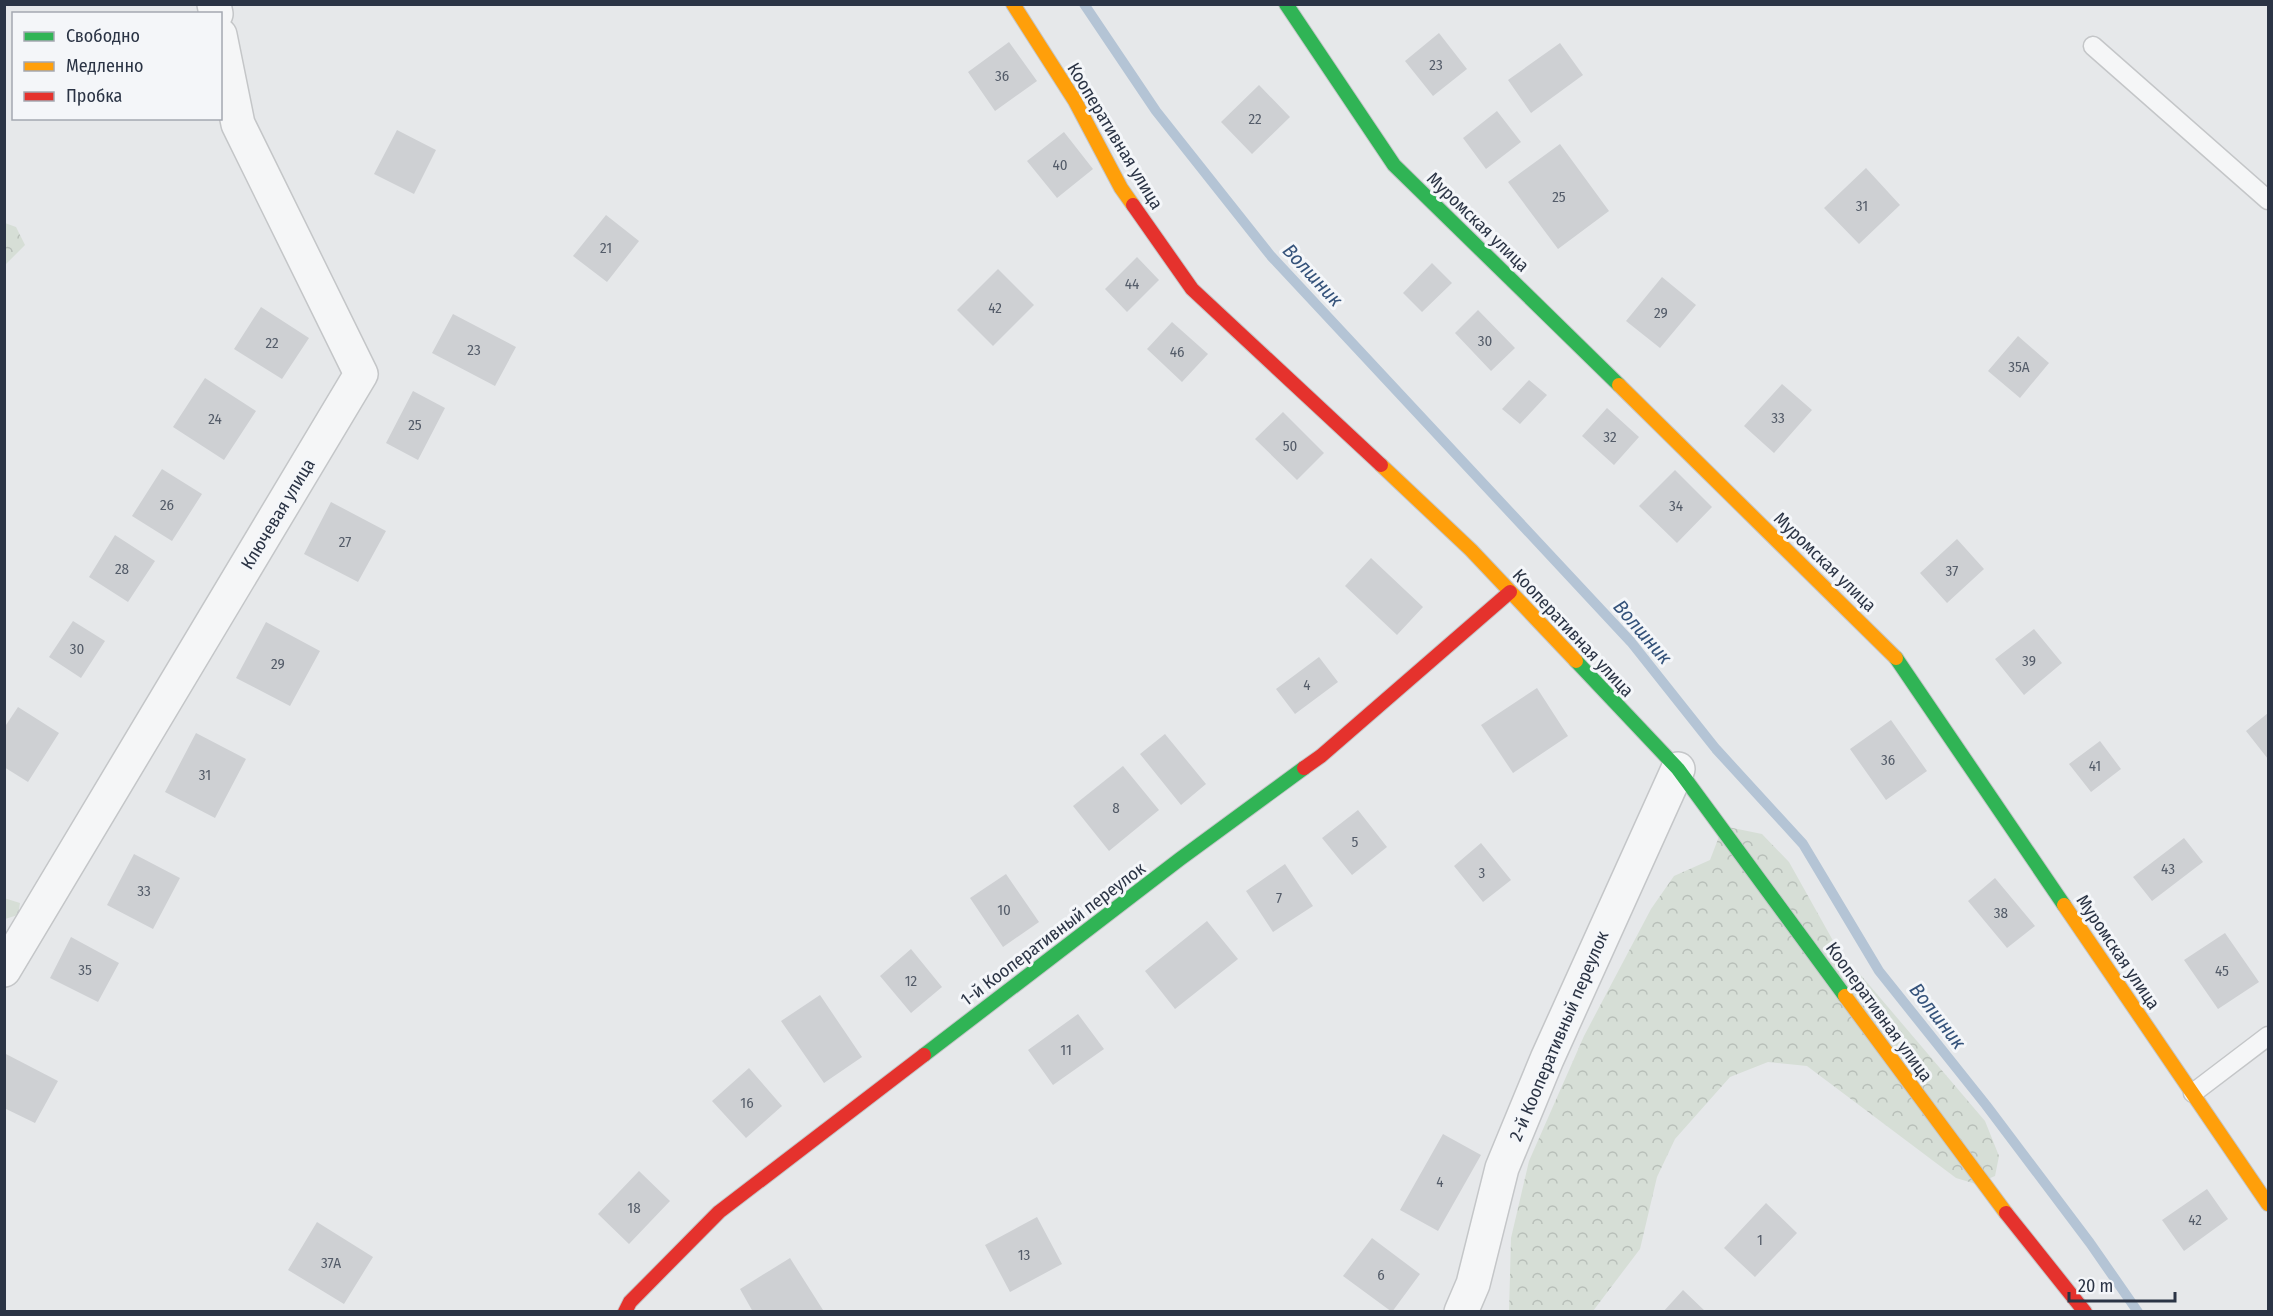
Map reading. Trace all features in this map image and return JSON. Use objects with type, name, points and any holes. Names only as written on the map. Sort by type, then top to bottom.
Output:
[{"type":"street","name":"Кооперативная улица","points":[[1013,4],[1075,101],[1121,188],[1192,289],[1471,550],[1678,769],[1999,1205],[2085,1311]]},
{"type":"street","name":"Муромская улица","points":[[1286,4],[1394,165],[1892,652],[2268,1204]]},
{"type":"street","name":"Ключевая улица","points":[[4,970],[361,374],[238,124],[222,46]]},
{"type":"street","name":"1-й Кооперативный переулок","points":[[625,1311],[630,1302],[719,1212],[1180,859],[1321,756],[1510,592]]},
{"type":"street","name":"2-й Кооперативный переулок","points":[[1461,1311],[1473,1284],[1507,1157],[1557,1037],[1678,769]]},
{"type":"lane","points":[[2093,46],[2268,200]]},
{"type":"lane","points":[[2193,1093],[2268,1036]]},
{"type":"green space","points":[[5,223],[16,227],[25,245],[5,265]]},
{"type":"green space","points":[[1723,826],[1762,834],[1789,862],[1836,946],[1985,1121],[1999,1156],[1995,1176],[1976,1184],[1956,1178],[1807,1066],[1768,1062],[1730,1077],[1675,1139],[1657,1177],[1640,1249],[1593,1311],[1509,1312],[1511,1238],[1529,1161],[1584,1036],[1651,909],[1674,876],[1710,860]]},
{"type":"green space","points":[[4,898],[20,903],[18,915],[5,919]]},
{"type":"building","points":[[1439,33],[1467,69],[1433,96],[1405,61]]},
{"type":"building","points":[[1009,42],[1037,81],[995,111],[968,72]]},
{"type":"building","points":[[1560,43],[1583,75],[1531,113],[1508,80]]},
{"type":"building","points":[[1259,85],[1290,117],[1252,154],[1221,122]]},
{"type":"building","points":[[1497,111],[1521,142],[1486,169],[1463,138]]},
{"type":"building","points":[[397,130],[436,150],[414,194],[374,174]]},
{"type":"building","points":[[1064,132],[1093,169],[1057,198],[1027,161]]},
{"type":"building","points":[[1560,144],[1609,211],[1558,249],[1508,182]]},
{"type":"building","points":[[1866,168],[1900,205],[1859,244],[1824,208]]},
{"type":"building","points":[[606,215],[639,241],[607,282],[573,256]]},
{"type":"building","points":[[1137,257],[1159,280],[1127,312],[1105,289]]},
{"type":"building","points":[[1432,263],[1452,283],[1422,312],[1403,293]]},
{"type":"building","points":[[998,269],[1034,305],[993,346],[957,310]]},
{"type":"building","points":[[1662,277],[1696,305],[1660,348],[1626,321]]},
{"type":"building","points":[[261,307],[309,338],[282,379],[234,349]]},
{"type":"building","points":[[1478,310],[1515,348],[1491,371],[1455,333]]},
{"type":"building","points":[[453,314],[516,347],[495,386],[432,353]]},
{"type":"building","points":[[1172,322],[1208,354],[1182,382],[1147,349]]},
{"type":"building","points":[[2018,336],[2049,363],[2020,398],[1988,371]]},
{"type":"building","points":[[205,378],[256,411],[224,460],[173,427]]},
{"type":"building","points":[[1529,380],[1547,395],[1520,424],[1502,409]]},
{"type":"building","points":[[1782,384],[1812,410],[1774,453],[1744,426]]},
{"type":"building","points":[[413,391],[445,408],[418,460],[386,443]]},
{"type":"building","points":[[1607,408],[1639,437],[1614,465],[1582,436]]},
{"type":"building","points":[[1283,412],[1324,453],[1297,480],[1255,439]]},
{"type":"building","points":[[162,469],[202,494],[172,541],[132,516]]},
{"type":"building","points":[[1675,470],[1712,507],[1677,543],[1639,506]]},
{"type":"building","points":[[331,502],[386,531],[358,582],[304,554]]},
{"type":"building","points":[[115,535],[155,561],[128,602],[89,577]]},
{"type":"building","points":[[1957,539],[1984,569],[1947,603],[1920,573]]},
{"type":"building","points":[[1371,558],[1423,607],[1397,635],[1345,586]]},
{"type":"building","points":[[73,621],[105,641],[81,678],[49,657]]},
{"type":"building","points":[[266,622],[320,651],[290,706],[236,678]]},
{"type":"building","points":[[2034,629],[2062,663],[2024,695],[1995,659]]},
{"type":"building","points":[[1319,657],[1338,682],[1295,714],[1276,689]]},
{"type":"building","points":[[1537,688],[1568,736],[1513,773],[1481,725]]},
{"type":"building","points":[[18,707],[59,733],[28,782],[4,767],[4,728]]},
{"type":"building","points":[[2268,713],[2268,759],[2246,731]]},
{"type":"building","points":[[1891,720],[1927,771],[1886,800],[1850,749]]},
{"type":"building","points":[[196,733],[246,759],[215,818],[165,792]]},
{"type":"building","points":[[1165,734],[1206,784],[1181,805],[1140,754]]},
{"type":"building","points":[[2100,741],[2121,769],[2091,792],[2069,764]]},
{"type":"building","points":[[1123,766],[1159,810],[1109,851],[1073,806]]},
{"type":"building","points":[[1358,810],[1387,847],[1352,875],[1322,838]]},
{"type":"building","points":[[2184,838],[2203,862],[2152,901],[2133,877]]},
{"type":"building","points":[[1481,843],[1511,880],[1483,902],[1454,866]]},
{"type":"building","points":[[134,854],[180,878],[153,929],[107,905]]},
{"type":"building","points":[[1285,864],[1313,906],[1273,932],[1246,891]]},
{"type":"building","points":[[1006,874],[1039,922],[1003,947],[970,898]]},
{"type":"building","points":[[1995,878],[2035,926],[2007,948],[1968,901]]},
{"type":"building","points":[[1207,921],[1238,959],[1175,1009],[1145,971]]},
{"type":"building","points":[[2225,933],[2259,982],[2218,1009],[2184,960]]},
{"type":"building","points":[[71,937],[119,963],[98,1002],[50,978]]},
{"type":"building","points":[[911,949],[942,987],[911,1013],[880,976]]},
{"type":"building","points":[[820,995],[862,1057],[824,1083],[781,1021]]},
{"type":"building","points":[[1078,1014],[1104,1049],[1053,1085],[1028,1050]]},
{"type":"building","points":[[4,1053],[58,1081],[35,1123],[4,1108]]},
{"type":"building","points":[[749,1068],[782,1106],[746,1138],[712,1101]]},
{"type":"building","points":[[1443,1134],[1481,1155],[1438,1231],[1400,1210]]},
{"type":"building","points":[[639,1171],[670,1201],[629,1244],[598,1214]]},
{"type":"building","points":[[2207,1189],[2228,1219],[2184,1251],[2162,1220]]},
{"type":"building","points":[[1766,1203],[1797,1233],[1755,1277],[1724,1248]]},
{"type":"building","points":[[1037,1217],[1062,1264],[1010,1292],[985,1245]]},
{"type":"building","points":[[317,1222],[373,1257],[344,1304],[288,1270]]},
{"type":"building","points":[[1372,1238],[1420,1274],[1392,1312],[1343,1276]]},
{"type":"building","points":[[790,1258],[823,1310],[753,1312],[740,1289]]},
{"type":"building","points":[[1683,1290],[1706,1312],[1663,1312]]},
{"type":"waterway","name":"Волшник","points":[[1084,4],[1156,111],[1271,256],[1631,642],[1716,749],[1803,844],[1879,971],[1986,1105],[2090,1243],[2138,1312]]},
{"type":"traffic: fast","points":[[1286,4],[1394,165],[1619,385]]},
{"type":"traffic: fast","points":[[1896,658],[2064,905]]},
{"type":"traffic: fast","points":[[1576,661],[1678,769],[1845,996]]},
{"type":"traffic: fast","points":[[924,1055],[1180,859],[1304,768]]},
{"type":"traffic: slow","points":[[1013,4],[1075,101],[1121,188],[1133,205]]},
{"type":"traffic: slow","points":[[1619,385],[1896,658]]},
{"type":"traffic: slow","points":[[1381,465],[1471,550],[1576,661]]},
{"type":"traffic: slow","points":[[2064,905],[2268,1204]]},
{"type":"traffic: slow","points":[[1845,996],[2006,1213]]},
{"type":"traffic: jam","points":[[1133,205],[1192,289],[1381,465]]},
{"type":"traffic: jam","points":[[1304,768],[1321,756],[1510,592]]},
{"type":"traffic: jam","points":[[625,1312],[630,1302],[719,1212],[924,1055]]},
{"type":"traffic: jam","points":[[2006,1213],[2085,1312]]}]
